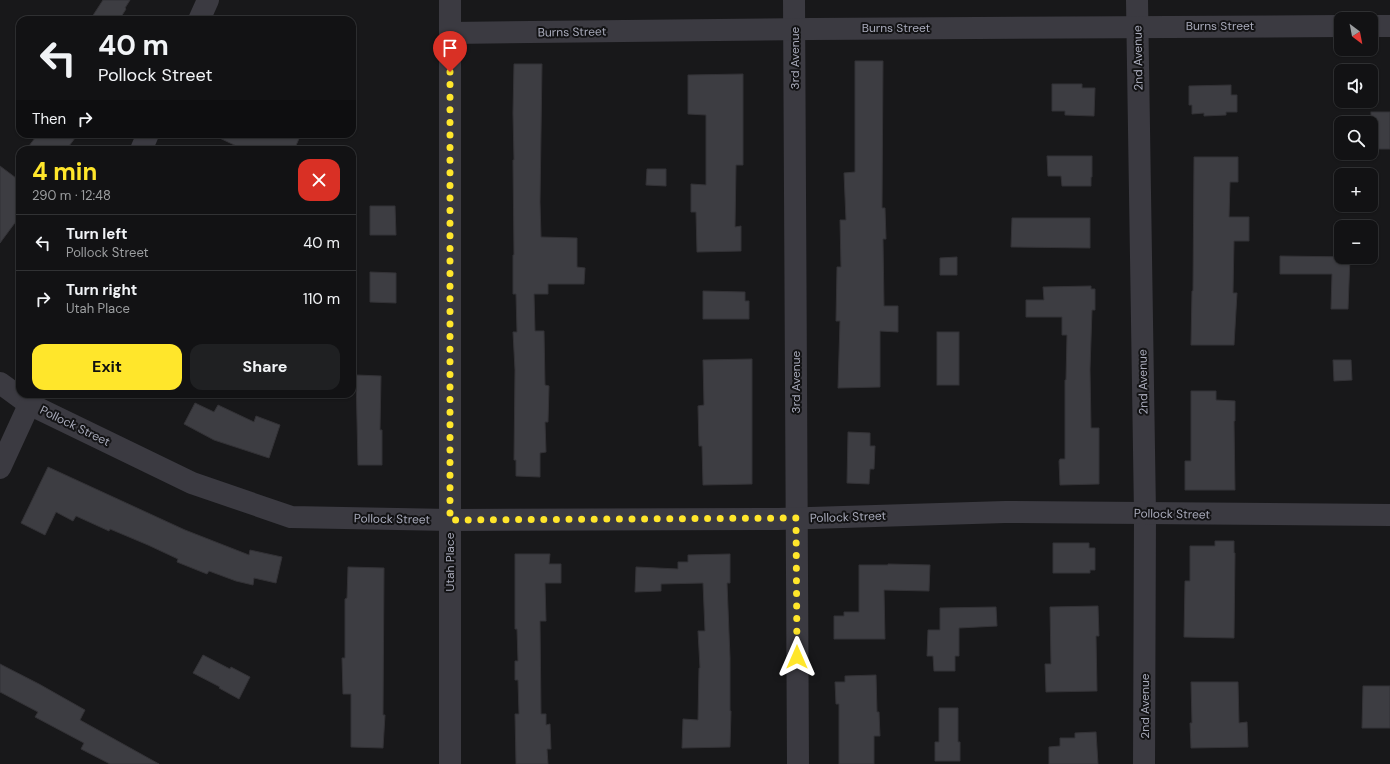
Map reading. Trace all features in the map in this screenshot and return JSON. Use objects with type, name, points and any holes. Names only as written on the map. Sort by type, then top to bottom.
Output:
[{"type":"street","points":[[201,16],[208,0]]},
{"type":"street","name":"Utah Place","points":[[450,0],[450,764]]},
{"type":"street","name":"3rd Avenue","points":[[794,0],[798,764]]},
{"type":"street","name":"2nd Avenue","points":[[1137,0],[1145,514],[1144,764]]},
{"type":"street","name":"Burns Street","points":[[450,33],[795,29],[1334,26]]},
{"type":"street","points":[[1378,26],[1390,26]]},
{"type":"street","name":"Pollock Street","points":[[0,383],[16,391]]},
{"type":"street","points":[[0,468],[32,399]]},
{"type":"street","name":"Pollock Street","points":[[32,399],[192,483],[291,517],[450,520],[796,518],[1005,512],[1390,515]]},
{"type":"building","points":[[103,0],[130,0],[122,16],[93,16]]},
{"type":"building","points":[[855,61],[883,61],[882,208],[885,208],[886,239],[883,239],[884,306],[898,306],[898,332],[880,331],[880,387],[838,388],[840,321],[836,321],[837,267],[841,267],[840,220],[846,220],[844,173],[855,172]]},
{"type":"building","points":[[514,64],[542,64],[540,202],[541,237],[577,238],[577,267],[585,268],[584,284],[548,284],[548,294],[534,294],[535,331],[544,331],[545,385],[549,386],[548,422],[545,422],[546,452],[540,453],[540,477],[516,476],[516,460],[514,460],[515,370],[513,332],[517,332],[516,294],[513,294]]},
{"type":"building","points":[[743,74],[743,165],[736,165],[735,227],[741,226],[741,251],[697,252],[696,212],[691,212],[691,184],[706,185],[706,115],[688,114],[688,75]]},
{"type":"building","points":[[1052,84],[1082,84],[1082,88],[1095,88],[1094,116],[1065,115],[1065,111],[1052,111]]},
{"type":"building","points":[[1231,85],[1231,95],[1237,95],[1237,112],[1226,112],[1226,115],[1204,116],[1204,113],[1192,114],[1192,105],[1189,105],[1189,86]]},
{"type":"building","points":[[1371,112],[1390,112],[1390,149],[1378,149],[1378,116],[1371,116]]},
{"type":"building","points":[[35,138],[75,138],[69,146],[29,146]]},
{"type":"building","points":[[220,138],[299,138],[296,146],[236,146]]},
{"type":"building","points":[[1047,156],[1092,156],[1091,186],[1062,186],[1061,176],[1048,176]]},
{"type":"building","points":[[1194,157],[1238,157],[1238,182],[1230,182],[1229,217],[1249,217],[1249,241],[1234,241],[1233,293],[1237,293],[1234,345],[1191,345]]},
{"type":"building","points":[[0,166],[16,178],[16,221],[0,243]]},
{"type":"building","points":[[647,169],[666,169],[666,186],[646,185]]},
{"type":"building","points":[[370,206],[395,206],[396,235],[370,235]]},
{"type":"building","points":[[1012,218],[1090,218],[1090,248],[1011,247]]},
{"type":"building","points":[[1280,256],[1334,257],[1334,264],[1350,264],[1348,309],[1331,309],[1332,274],[1280,274]]},
{"type":"building","points":[[957,257],[957,275],[940,275],[940,258]]},
{"type":"building","points":[[370,272],[396,273],[396,303],[370,302]]},
{"type":"building","points":[[1091,286],[1091,289],[1095,289],[1095,310],[1092,310],[1090,369],[1091,428],[1099,428],[1099,484],[1060,485],[1059,461],[1060,459],[1065,459],[1065,380],[1067,335],[1062,335],[1062,317],[1026,317],[1026,300],[1044,300],[1043,287]]},
{"type":"building","points":[[703,291],[745,292],[745,301],[749,301],[749,319],[703,319]]},
{"type":"building","points":[[937,332],[959,332],[959,385],[937,385]]},
{"type":"building","points":[[752,359],[752,484],[703,485],[702,446],[699,446],[698,406],[704,405],[703,360]]},
{"type":"building","points":[[1333,360],[1351,360],[1352,380],[1334,381]]},
{"type":"building","points":[[356,375],[381,376],[380,430],[382,430],[382,465],[358,465]]},
{"type":"building","points":[[1191,391],[1216,391],[1216,400],[1235,401],[1235,490],[1185,490],[1185,461],[1191,461]]},
{"type":"building","points":[[195,403],[214,412],[218,405],[254,422],[256,416],[280,425],[269,458],[214,440],[184,424]]},
{"type":"building","points":[[848,432],[870,433],[870,446],[875,446],[874,469],[870,469],[869,484],[847,483]]},
{"type":"building","points":[[48,467],[185,530],[249,555],[250,550],[282,557],[276,583],[254,578],[253,585],[236,581],[209,571],[207,574],[177,562],[178,559],[148,545],[110,529],[109,531],[76,516],[73,521],[56,512],[45,535],[21,523]]},
{"type":"building","points":[[1215,541],[1234,541],[1234,638],[1184,637],[1185,581],[1190,581],[1190,546],[1215,546]]},
{"type":"building","points":[[1053,543],[1089,543],[1089,548],[1095,548],[1095,570],[1090,570],[1090,573],[1053,573]]},
{"type":"building","points":[[515,554],[550,554],[549,564],[561,564],[561,583],[545,583],[546,621],[540,621],[541,714],[546,714],[546,725],[550,724],[551,749],[547,749],[548,764],[516,764],[515,714],[519,714],[518,680],[515,680],[515,661],[518,661],[517,629],[515,629]]},
{"type":"building","points":[[730,554],[730,583],[727,583],[731,711],[730,747],[682,748],[683,719],[698,720],[700,668],[698,631],[705,631],[703,583],[661,584],[661,591],[635,592],[636,567],[678,569],[678,562],[688,562],[688,555]]},
{"type":"building","points":[[859,565],[930,565],[929,591],[884,590],[885,639],[834,639],[834,616],[844,616],[844,612],[859,612]]},
{"type":"building","points":[[348,567],[384,568],[383,715],[385,715],[383,748],[351,747],[351,694],[343,694],[342,658],[345,658],[345,599],[347,598]]},
{"type":"building","points":[[1098,606],[1099,636],[1096,636],[1097,691],[1046,692],[1045,664],[1051,664],[1050,607]]},
{"type":"building","points":[[996,607],[997,626],[959,628],[959,656],[955,656],[955,671],[934,671],[933,656],[927,656],[928,630],[940,630],[940,608]]},
{"type":"building","points":[[203,655],[230,669],[231,667],[250,677],[239,699],[193,673]]},
{"type":"building","points":[[0,664],[85,710],[80,720],[159,764],[110,764],[81,749],[84,743],[35,717],[38,712],[0,692]]},
{"type":"building","points":[[876,675],[877,712],[879,712],[880,736],[874,736],[874,764],[839,764],[839,704],[836,704],[835,682],[845,682],[845,676]]},
{"type":"building","points":[[1191,682],[1238,682],[1239,723],[1247,722],[1248,747],[1191,748]]},
{"type":"building","points":[[1363,686],[1390,686],[1390,728],[1362,728]]},
{"type":"building","points":[[939,708],[958,708],[958,742],[960,742],[960,761],[935,761],[935,742],[939,742]]},
{"type":"building","points":[[1096,732],[1098,764],[1049,764],[1049,747],[1060,746],[1060,738],[1075,738],[1075,733]]},
{"type":"route","points":[[450,72],[450,520],[796,518],[797,657]]}]
